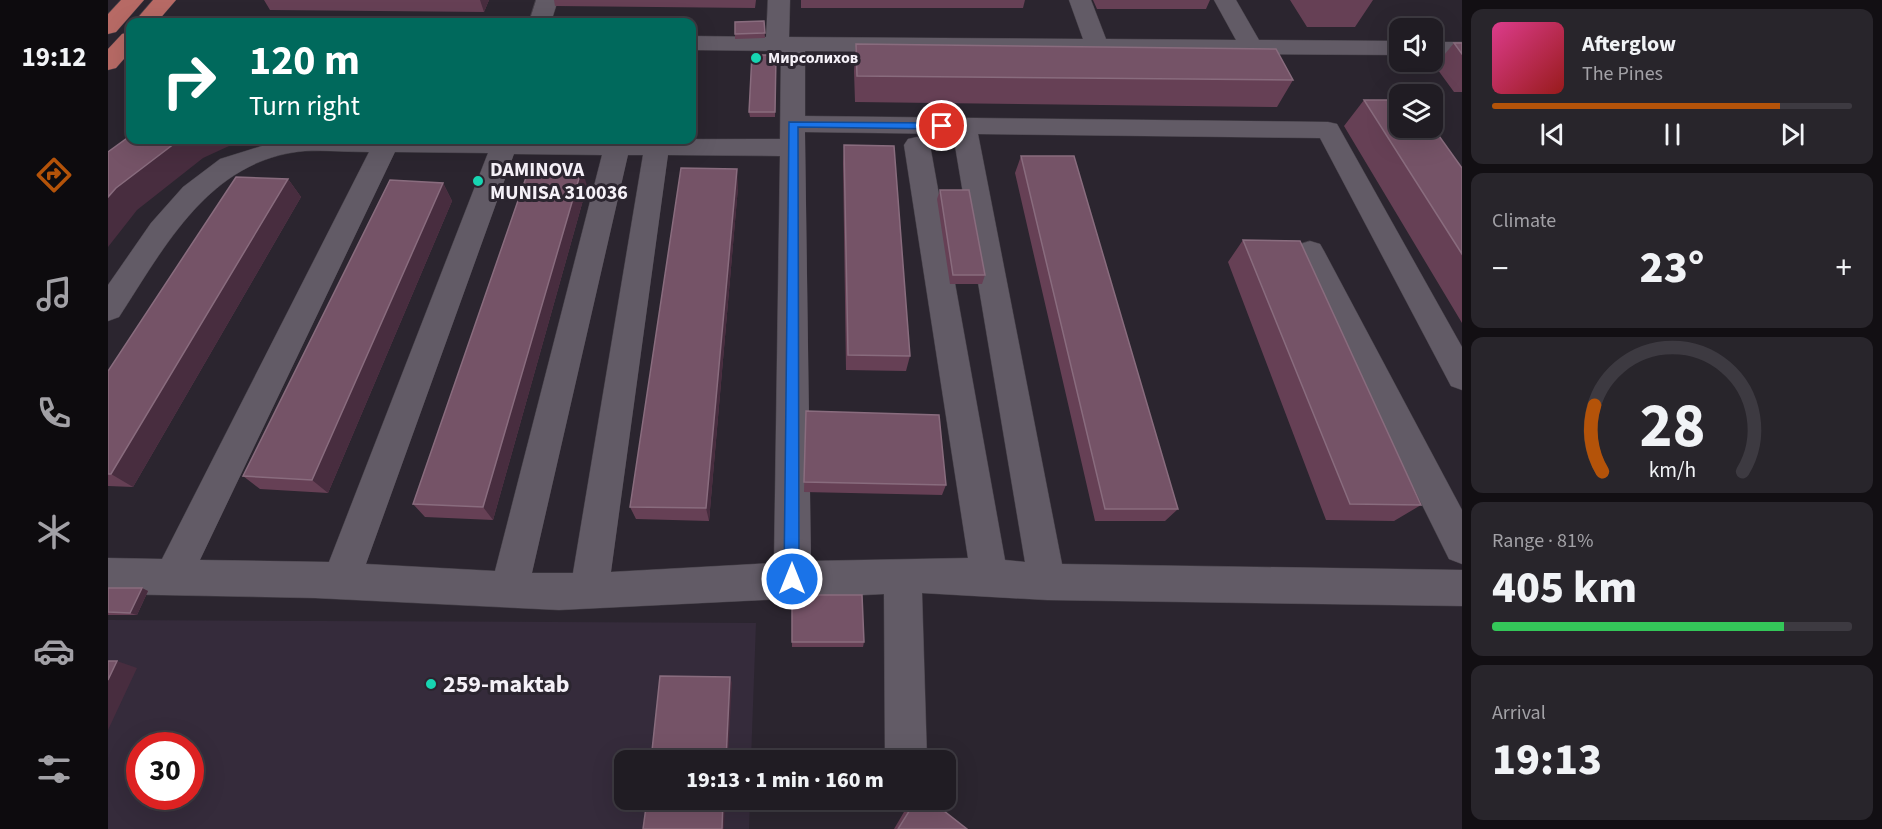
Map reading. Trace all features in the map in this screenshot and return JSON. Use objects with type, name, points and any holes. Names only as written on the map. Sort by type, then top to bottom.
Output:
[{"type":"main road","points":[[108,27],[133,0]]},
{"type":"main road","points":[[149,18],[165,0]]},
{"type":"main road","points":[[108,63],[126,43]]},
{"type":"street","points":[[541,18],[547,0]]},
{"type":"street","points":[[779,0],[793,136],[792,579]]},
{"type":"street","points":[[1080,0],[1097,46]]},
{"type":"street","points":[[1225,0],[1251,47]]},
{"type":"street","points":[[696,43],[1389,48]]},
{"type":"street","points":[[1443,49],[1462,49]]},
{"type":"street","points":[[964,126],[1047,582]]},
{"type":"street","points":[[696,142],[964,126],[1328,130],[1462,377]]},
{"type":"street","points":[[108,309],[176,212],[201,186],[229,165],[263,153],[300,144]]},
{"type":"street","points":[[172,578],[386,144],[504,146],[672,144]]},
{"type":"street","points":[[510,590],[616,145]]},
{"type":"street","points":[[589,591],[657,145]]},
{"type":"street","points":[[917,145],[989,575]]},
{"type":"street","points":[[341,581],[504,146]]},
{"type":"street","points":[[1310,250],[1462,547]]},
{"type":"street","points":[[108,576],[341,581],[510,590],[589,591],[792,579],[989,575],[1047,582],[1462,588]]},
{"type":"street","points":[[903,577],[906,750]]},
{"type":"shaded area","name":"259-maktab","points":[[108,620],[756,623],[751,750],[614,750],[614,810],[750,810],[749,829],[108,829]]},
{"type":"building","points":[[764,21],[765,33],[735,34],[735,22]]},
{"type":"building","points":[[1454,43],[1462,43],[1462,54]]},
{"type":"building","points":[[856,44],[1276,49],[1293,80],[857,76]]},
{"type":"building","points":[[752,55],[776,55],[775,112],[749,112]]},
{"type":"building","points":[[1364,100],[1389,100],[1389,138],[1441,138],[1462,168],[1462,254]]},
{"type":"building","points":[[126,139],[126,144],[174,144],[116,188],[108,197],[108,152]]},
{"type":"building","points":[[844,145],[894,146],[910,356],[848,355]]},
{"type":"building","points":[[1021,156],[1074,156],[1178,509],[1105,509]]},
{"type":"building","points":[[530,166],[582,168],[483,507],[413,504]]},
{"type":"building","points":[[681,168],[737,169],[706,508],[630,507]]},
{"type":"building","points":[[236,177],[288,179],[111,474],[108,474],[108,371]]},
{"type":"building","points":[[390,180],[443,183],[312,480],[243,476]]},
{"type":"building","points":[[940,190],[969,190],[985,275],[953,275]]},
{"type":"building","points":[[1243,240],[1300,241],[1421,505],[1350,504]]},
{"type":"building","points":[[806,411],[939,415],[946,485],[804,482]]},
{"type":"building","points":[[108,588],[142,588],[130,613],[108,612]]},
{"type":"building","points":[[792,595],[862,595],[864,642],[792,642]]},
{"type":"building","points":[[108,661],[117,661],[108,680]]},
{"type":"building","points":[[660,676],[730,677],[726,750],[652,750]]},
{"type":"building","points":[[646,810],[723,810],[722,829],[643,829]]},
{"type":"building","points":[[910,810],[943,810],[967,829],[898,829]]},
{"type":"place","name":"Мирсолихов","points":[[756,58]]},
{"type":"place","name":"DAMINOVA MUNISA 310036","points":[[478,181]]},
{"type":"place","name":"259-maktab","points":[[431,684]]},
{"type":"route","points":[[792,579],[793,124],[942,126]]}]
